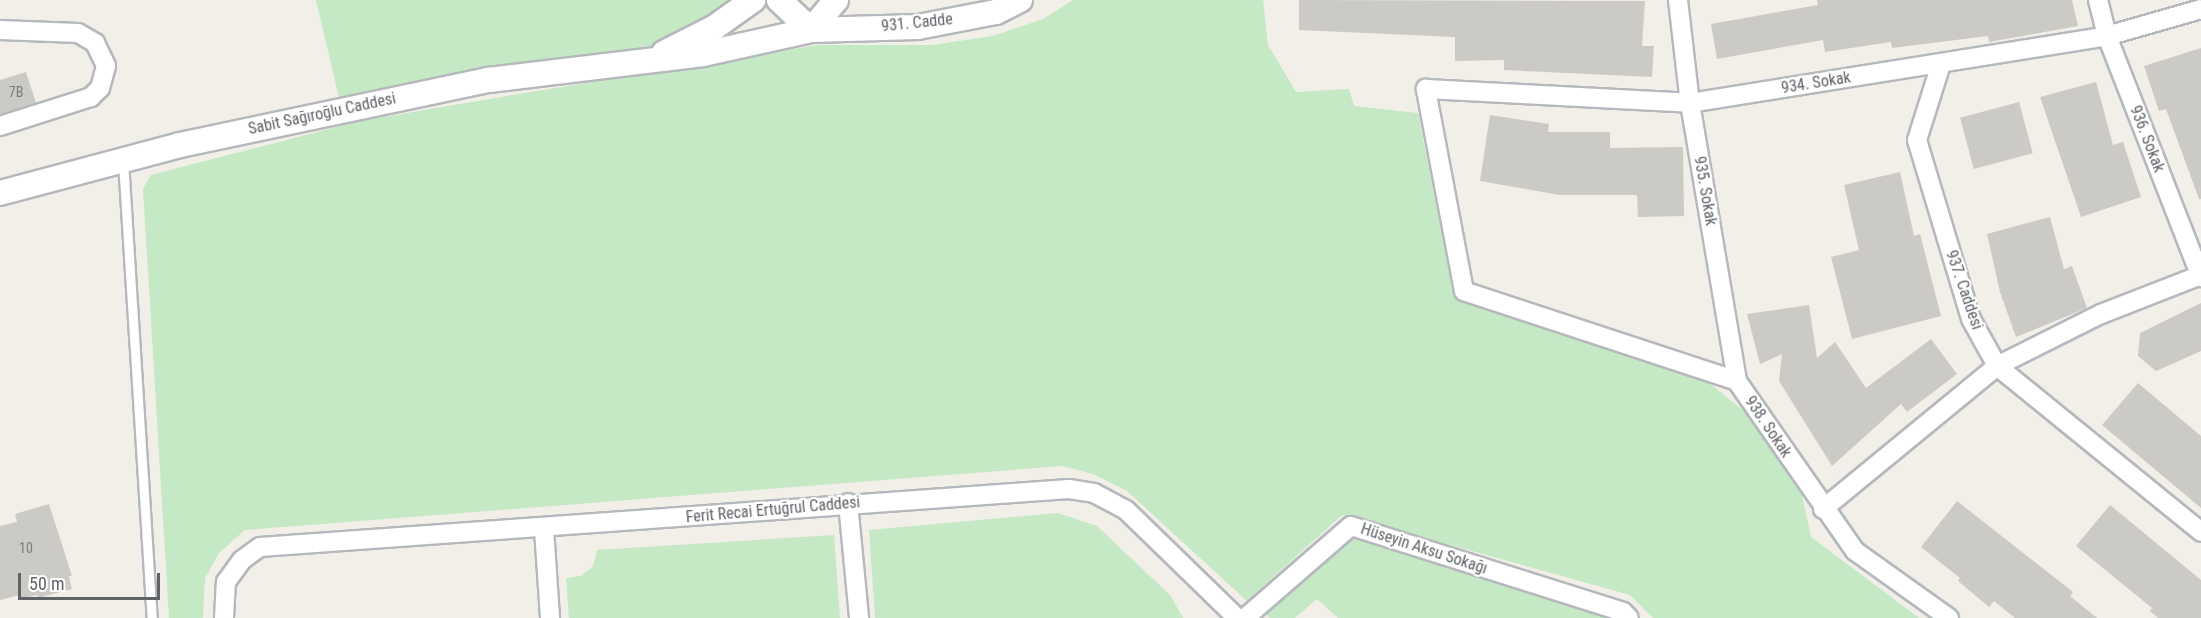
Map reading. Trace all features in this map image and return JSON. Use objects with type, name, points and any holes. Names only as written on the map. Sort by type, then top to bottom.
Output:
[{"type":"main road","name":"Sabit Sağıroğlu Caddesi","points":[[648,61],[715,27],[753,0]]},
{"type":"main road","points":[[779,0],[811,30],[836,0]]},
{"type":"main road","name":"931. Cadde","points":[[811,30],[918,27],[996,12],[1020,0]]},
{"type":"main road","name":"Sabit Sağıroğlu Caddesi","points":[[0,194],[123,159],[489,80],[703,54],[811,30]]},
{"type":"street","name":"935. Sokak","points":[[1678,0],[1690,103],[1737,381]]},
{"type":"street","name":"936. Sokak","points":[[2098,0],[2107,36],[2201,276]]},
{"type":"street","name":"934. Sokak","points":[[1426,89],[1690,103],[2107,36],[2201,9]]},
{"type":"street","points":[[0,30],[78,33],[95,43],[106,66],[100,88],[91,97],[0,126]]},
{"type":"street","name":"937. Caddesi","points":[[1941,64],[1917,140],[1971,319],[1997,366],[2201,532]]},
{"type":"street","name":"938. Sokak","points":[[1426,89],[1464,291],[1737,381],[1823,509]]},
{"type":"street","points":[[1949,618],[1855,551],[1823,509],[1997,366],[2101,314],[2201,276]]},
{"type":"street","name":"Ferit Recai Ertuğrul Caddesi","points":[[224,618],[226,582],[242,560],[261,547],[544,529],[848,503],[1069,489],[1094,493],[1125,510],[1237,618]]},
{"type":"street","points":[[848,503],[859,618]]},
{"type":"street","name":"Hüseyin Aksu Sokağı","points":[[1245,618],[1351,526],[1623,612],[1629,618]]},
{"type":"street","points":[[544,529],[550,618]]},
{"type":"lane","points":[[123,159],[152,618]]},
{"type":"green space","points":[[316,0],[753,0],[648,61],[342,110]]},
{"type":"green space","points":[[1073,0],[1263,0],[1268,45],[1296,92],[1349,89],[1354,106],[1418,113],[1454,296],[1613,344],[1708,382],[1745,412],[1802,495],[1811,537],[1919,618],[1653,618],[1630,595],[1342,515],[1247,601],[1127,491],[1093,474],[1062,466],[245,530],[219,553],[205,578],[203,618],[169,618],[143,189],[151,175],[360,121],[507,96],[818,45],[932,45],[993,36],[1043,19]]},
{"type":"green space","points":[[1058,513],[1097,526],[1170,595],[1183,618],[875,618],[869,530]]},
{"type":"green space","points":[[834,535],[840,618],[569,618],[566,578],[581,576],[593,566],[597,550]]},
{"type":"green space","points":[[1353,535],[1613,618],[1338,618],[1317,599],[1295,618],[1270,618],[1262,610]]},
{"type":"building","points":[[1299,0],[1645,1],[1642,46],[1654,46],[1652,77],[1504,70],[1504,60],[1455,61],[1455,37],[1299,30]]},
{"type":"building","points":[[1817,0],[2072,0],[2078,26],[1989,42],[1988,36],[1892,48],[1891,42],[1825,52],[1823,40],[1717,59],[1711,24],[1818,5]]},
{"type":"building","points":[[2201,48],[2201,199],[2199,199],[2166,109],[2159,111],[2144,66]]},
{"type":"building","points":[[26,72],[36,103],[0,114],[0,80]]},
{"type":"building","points":[[2096,82],[2113,145],[2123,142],[2141,197],[2081,217],[2040,97]]},
{"type":"building","points":[[2019,102],[2033,153],[1974,169],[1960,118]]},
{"type":"building","points":[[1490,115],[1549,124],[1548,132],[1610,132],[1610,148],[1683,147],[1684,216],[1638,217],[1637,195],[1560,195],[1480,181]]},
{"type":"building","points":[[1900,172],[1914,236],[1920,234],[1941,316],[1852,339],[1831,257],[1859,250],[1844,185]]},
{"type":"building","points":[[2050,217],[2064,269],[2072,266],[2087,308],[2016,337],[2000,292],[1987,234]]},
{"type":"building","points":[[2201,303],[2201,351],[2156,371],[2138,356],[2140,333]]},
{"type":"building","points":[[1809,305],[1817,358],[1835,342],[1866,388],[1931,339],[1957,374],[1907,412],[1901,404],[1832,466],[1779,381],[1782,354],[1760,364],[1747,314]]},
{"type":"building","points":[[2138,383],[2201,436],[2201,508],[2102,425]]},
{"type":"building","points":[[1957,501],[2073,592],[2070,596],[2097,618],[2015,618],[1994,601],[1989,607],[1958,581],[1960,578],[1921,547]]},
{"type":"building","points":[[49,504],[72,576],[69,576],[72,589],[38,598],[37,595],[21,599],[20,595],[0,600],[0,526],[17,522],[15,514]]},
{"type":"building","points":[[2110,505],[2201,580],[2201,618],[2158,618],[2150,611],[2152,608],[2076,546]]}]
